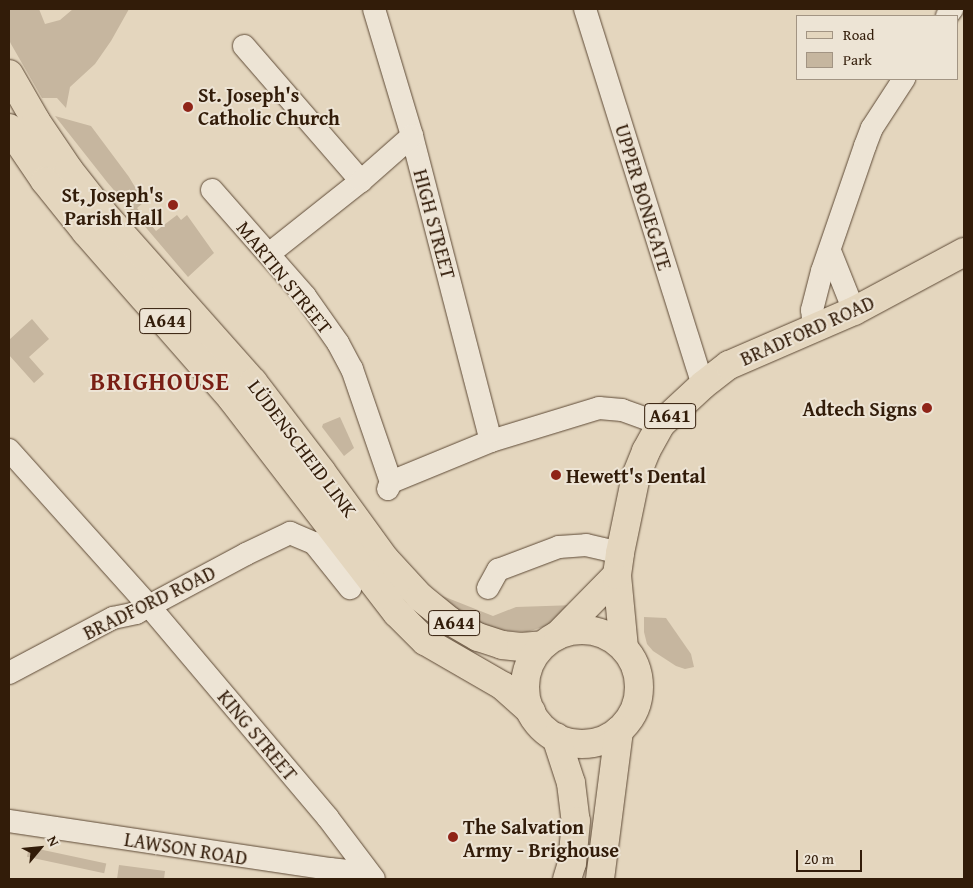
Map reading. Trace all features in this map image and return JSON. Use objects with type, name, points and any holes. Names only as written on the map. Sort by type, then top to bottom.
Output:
[{"type":"main road","name":"LÜDENSCHEID LINK","points":[[9,74],[36,121],[69,170],[103,213],[253,382],[385,559],[420,598],[450,621],[478,637],[502,645],[521,647],[551,640]]},
{"type":"main road","name":"LÜDENSCHEID LINK","points":[[9,128],[45,181],[86,232],[232,399],[397,613],[426,641],[503,686],[531,711]]},
{"type":"main road","name":"BRADFORD ROAD","points":[[624,648],[618,564],[636,476],[661,424],[703,385],[729,365],[854,311],[964,252]]},
{"type":"main road","points":[[551,640],[618,564]]},
{"type":"main road","name":"A644","points":[[575,630],[593,631],[610,637],[624,648],[633,662],[638,676],[639,690],[633,712],[619,730],[595,742],[580,744],[556,738],[541,726],[531,711],[526,694],[526,676],[532,659],[551,640],[575,630]]},
{"type":"main road","name":"A644","points":[[600,879],[619,730]]},
{"type":"main road","name":"A644","points":[[556,738],[571,783],[576,820],[572,863],[567,879]]},
{"type":"street","name":"HIGH STREET","points":[[374,9],[412,136],[491,441]]},
{"type":"street","name":"UPPER BONEGATE","points":[[585,9],[703,385]]},
{"type":"street","points":[[244,46],[361,181]]},
{"type":"street","points":[[814,328],[812,310],[822,271],[872,128],[903,80]]},
{"type":"street","points":[[270,253],[361,181],[412,136]]},
{"type":"street","name":"MARTIN STREET","points":[[212,190],[270,253],[322,319],[352,369],[390,485],[491,441]]},
{"type":"street","points":[[830,251],[854,311]]},
{"type":"street","points":[[491,441],[599,408],[622,410],[661,424]]},
{"type":"street","name":"KING STREET","points":[[9,450],[149,606],[328,818],[369,873]]},
{"type":"street","name":"BRADFORD ROAD","points":[[9,673],[113,618],[136,613],[262,545],[290,533],[314,542],[350,588]]},
{"type":"street","points":[[488,588],[498,570],[559,547],[586,545],[618,564]]},
{"type":"street","name":"LAWSON ROAD","points":[[9,820],[330,870],[369,873]]},
{"type":"green space","points":[[9,9],[39,9],[45,24],[60,20],[73,9],[129,9],[111,41],[95,64],[70,87],[66,108],[57,98],[42,98],[9,40]]},
{"type":"green space","points":[[55,116],[91,126],[129,177],[144,202],[137,208],[156,231],[177,215],[181,220],[187,215],[214,253],[188,277],[107,182]]},
{"type":"green space","points":[[32,319],[49,339],[29,357],[44,374],[34,383],[9,355],[9,340]]},
{"type":"green space","points":[[340,417],[354,448],[344,456],[322,427],[323,424]]},
{"type":"green space","points":[[435,593],[493,616],[516,607],[576,605],[549,625],[527,632],[497,630],[474,625]]},
{"type":"green space","points":[[644,617],[666,618],[691,654],[694,667],[685,669],[676,666],[653,651],[647,644],[644,632]]},
{"type":"green space","points":[[29,847],[106,863],[104,873],[27,857]]},
{"type":"green space","points":[[119,865],[165,871],[164,879],[117,879]]},
{"type":"place","name":"St. Joseph's Catholic Church","points":[[188,107]]},
{"type":"place","name":"St, Joseph's Parish Hall","points":[[173,205]]},
{"type":"place","name":"Adtech Signs","points":[[927,408]]},
{"type":"place","name":"Hewett's Dental","points":[[556,475]]},
{"type":"place","name":"The Salvation Army - Brighouse","points":[[453,837]]},
{"type":"district","name":"BRIGHOUSE","points":[[160,381]]}]
